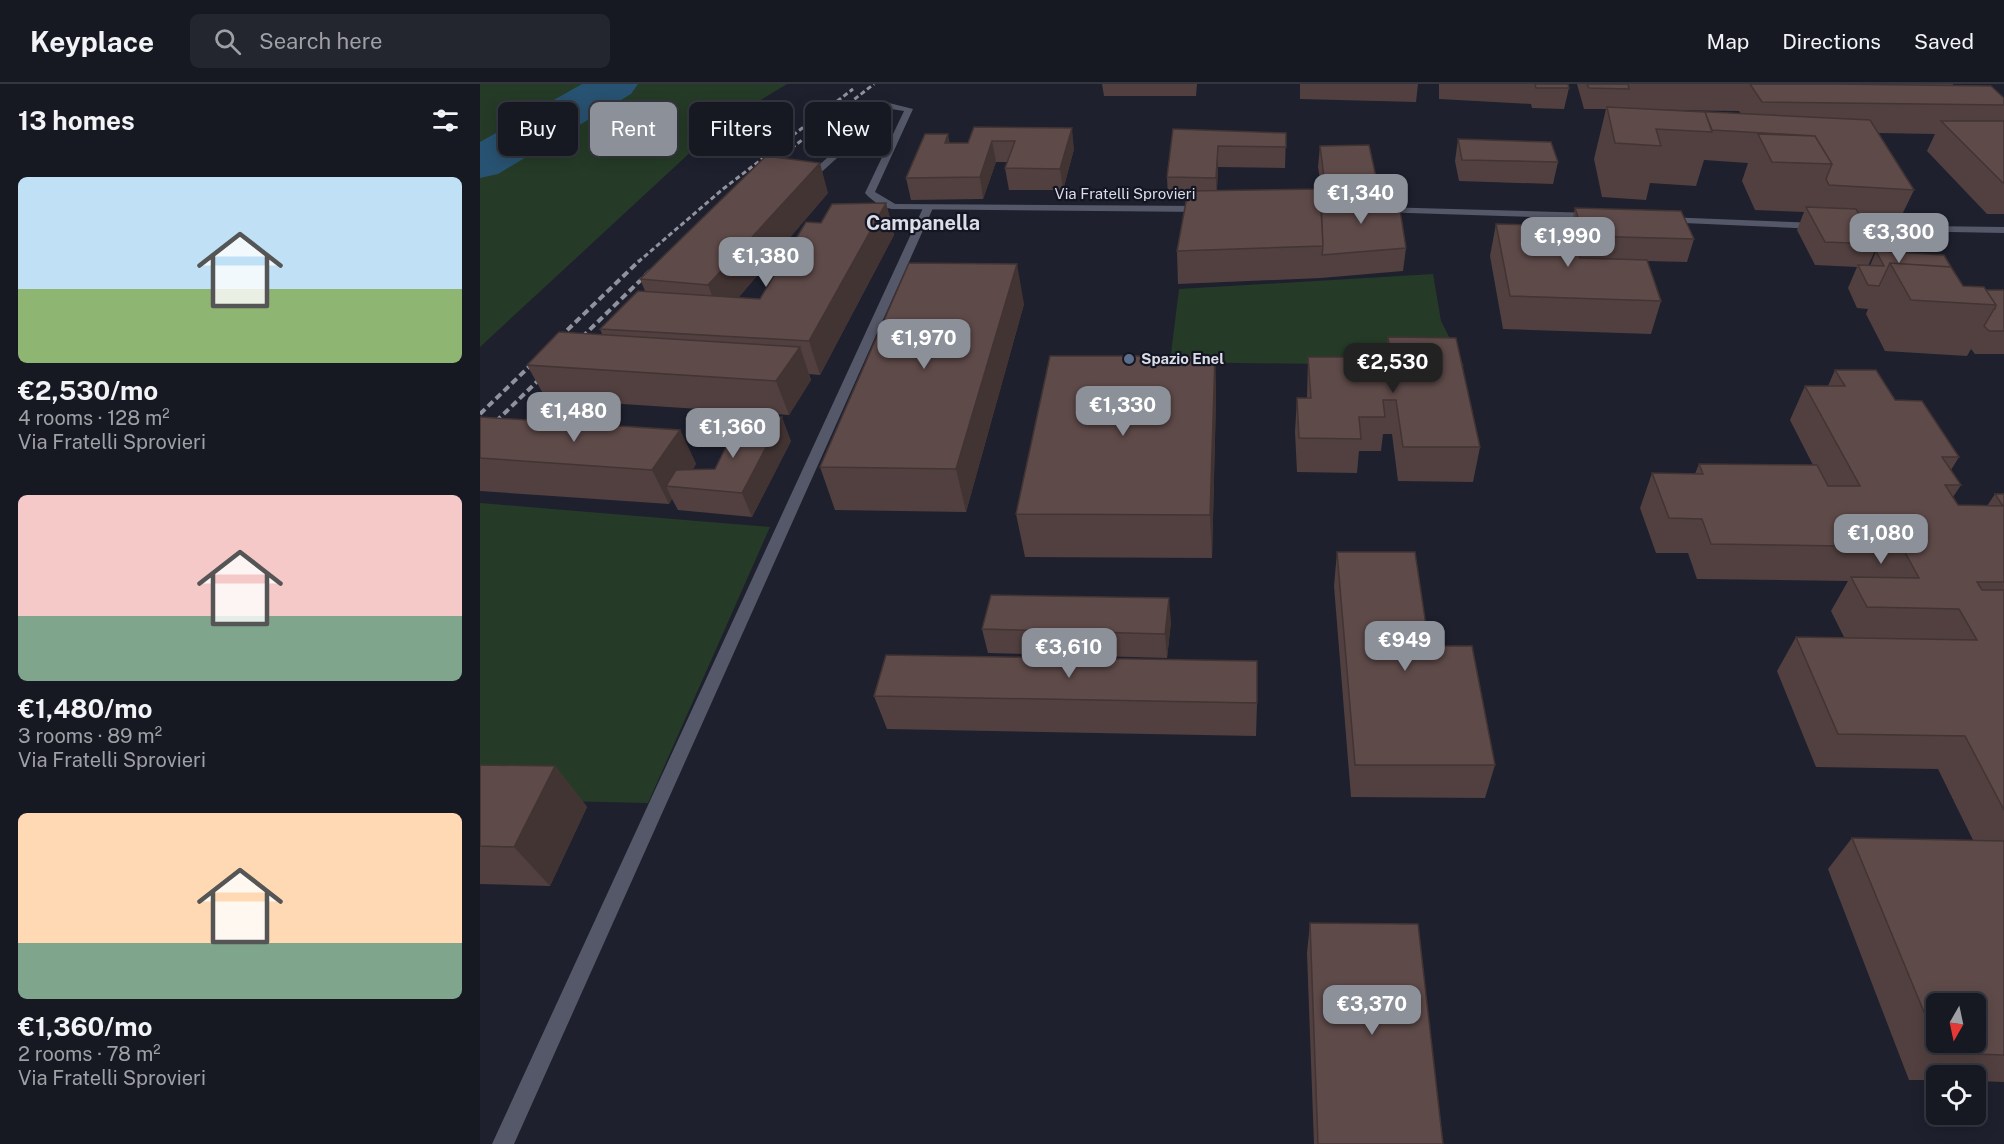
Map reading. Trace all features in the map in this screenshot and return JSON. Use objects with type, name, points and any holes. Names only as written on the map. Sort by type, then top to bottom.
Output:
[{"type":"street","name":"Via Fratelli Sprovieri","points":[[812,176],[889,106],[909,109],[870,192],[878,200],[894,207],[1210,209]]},
{"type":"street","points":[[503,1144],[928,208]]},
{"type":"street","points":[[1364,210],[1446,210],[1601,217]]},
{"type":"street","points":[[1649,219],[1828,227]]},
{"type":"street","points":[[1839,227],[2004,230]]},
{"type":"green space","points":[[480,84],[787,84],[757,102],[689,102],[689,154],[480,347]]},
{"type":"green space","points":[[1433,274],[1441,321],[1464,366],[1170,362],[1179,289]]},
{"type":"green space","points":[[480,503],[770,527],[648,803],[480,799]]},
{"type":"building","points":[[1535,84],[1568,84],[1569,88],[1536,88]]},
{"type":"building","points":[[1587,84],[1628,84],[1629,89],[1589,88]]},
{"type":"building","points":[[1750,84],[1991,86],[2004,98],[2004,105],[1762,102]]},
{"type":"building","points":[[1607,107],[1705,112],[1712,132],[1656,129],[1661,146],[1615,143]]},
{"type":"building","points":[[1669,110],[1870,120],[1914,190],[1829,185],[1826,179],[1832,164],[1815,136],[1712,130],[1705,112]]},
{"type":"building","points":[[1941,121],[2004,121],[2004,183],[2003,183]]},
{"type":"building","points":[[974,127],[1072,128],[1060,169],[1005,168],[1015,141],[992,141],[980,177],[906,178],[925,134],[948,134],[945,143],[968,143]]},
{"type":"building","points":[[1173,129],[1286,133],[1286,147],[1218,146],[1216,178],[1167,177]]},
{"type":"building","points":[[1758,134],[1815,136],[1832,164],[1772,162]]},
{"type":"building","points":[[1458,139],[1551,142],[1558,162],[1462,160]]},
{"type":"building","points":[[1369,145],[1376,177],[1324,177],[1320,146]]},
{"type":"building","points":[[766,156],[820,163],[708,285],[640,279]]},
{"type":"building","points":[[1320,189],[1323,246],[1177,251],[1188,191]]},
{"type":"building","points":[[1398,197],[1406,248],[1322,255],[1321,198]]},
{"type":"building","points":[[886,203],[809,341],[600,329],[638,291],[760,299],[806,222],[821,223],[832,204]]},
{"type":"building","points":[[1806,207],[1856,209],[1878,244],[1825,242]]},
{"type":"building","points":[[1575,208],[1681,211],[1694,239],[1584,236]]},
{"type":"building","points":[[1496,224],[1571,226],[1580,258],[1647,260],[1661,301],[1510,296]]},
{"type":"building","points":[[1876,251],[1944,255],[1951,267],[1890,263],[1879,286],[1868,285],[1858,265],[1884,266]]},
{"type":"building","points":[[909,263],[1017,264],[956,469],[820,467]]},
{"type":"building","points":[[1890,263],[1951,267],[1963,286],[1984,287],[1996,305],[1911,300]]},
{"type":"building","points":[[1986,290],[2004,290],[2004,331],[1989,331],[1984,326],[1996,305]]},
{"type":"building","points":[[559,332],[800,347],[776,381],[527,365]]},
{"type":"building","points":[[1388,337],[1456,338],[1480,447],[1403,447],[1396,400],[1383,400],[1385,417],[1359,417],[1361,439],[1299,438],[1297,398],[1311,398],[1308,357],[1391,357]]},
{"type":"building","points":[[1050,356],[1215,356],[1210,515],[1016,514]]},
{"type":"building","points":[[1835,370],[1876,370],[1895,400],[1922,401],[1959,457],[1942,457],[1961,485],[1945,485],[1958,505],[2003,506],[1995,494],[2004,494],[2004,582],[1977,582],[1982,590],[2004,590],[2004,810],[1965,736],[1838,734],[1796,637],[1977,640],[1959,609],[1867,607],[1851,577],[1919,578],[1902,547],[1711,544],[1702,519],[1669,518],[1652,473],[1703,474],[1699,464],[1817,465],[1828,486],[1860,486],[1805,386],[1845,386]]},
{"type":"building","points":[[480,417],[680,430],[652,470],[480,458]]},
{"type":"building","points":[[741,417],[782,417],[742,493],[666,486],[676,470],[715,469]]},
{"type":"building","points":[[1337,552],[1415,552],[1429,646],[1472,646],[1495,765],[1355,765]]},
{"type":"building","points":[[991,595],[1169,598],[1165,634],[982,629]]},
{"type":"building","points":[[886,655],[1257,661],[1257,703],[874,696]]},
{"type":"building","points":[[480,765],[555,766],[514,847],[480,846]]},
{"type":"building","points":[[1852,838],[2004,841],[2004,1055],[1941,1053],[1986,1053],[1986,993],[1926,993],[1926,1017]]},
{"type":"building","points":[[1310,923],[1418,924],[1443,1144],[1318,1144]]},
{"type":"waterway","points":[[480,163],[615,84]]},
{"type":"railway","points":[[766,168],[874,84]]},
{"type":"railway","points":[[638,262],[723,189],[853,89]]},
{"type":"railway","points":[[480,414],[639,261]]},
{"type":"railway","points":[[574,345],[652,269]]},
{"type":"railway","points":[[480,437],[549,370]]},
{"type":"place","name":"Spazio Enel","points":[[1129,359]]},
{"type":"district","name":"Campanella","points":[[923,223]]}]
